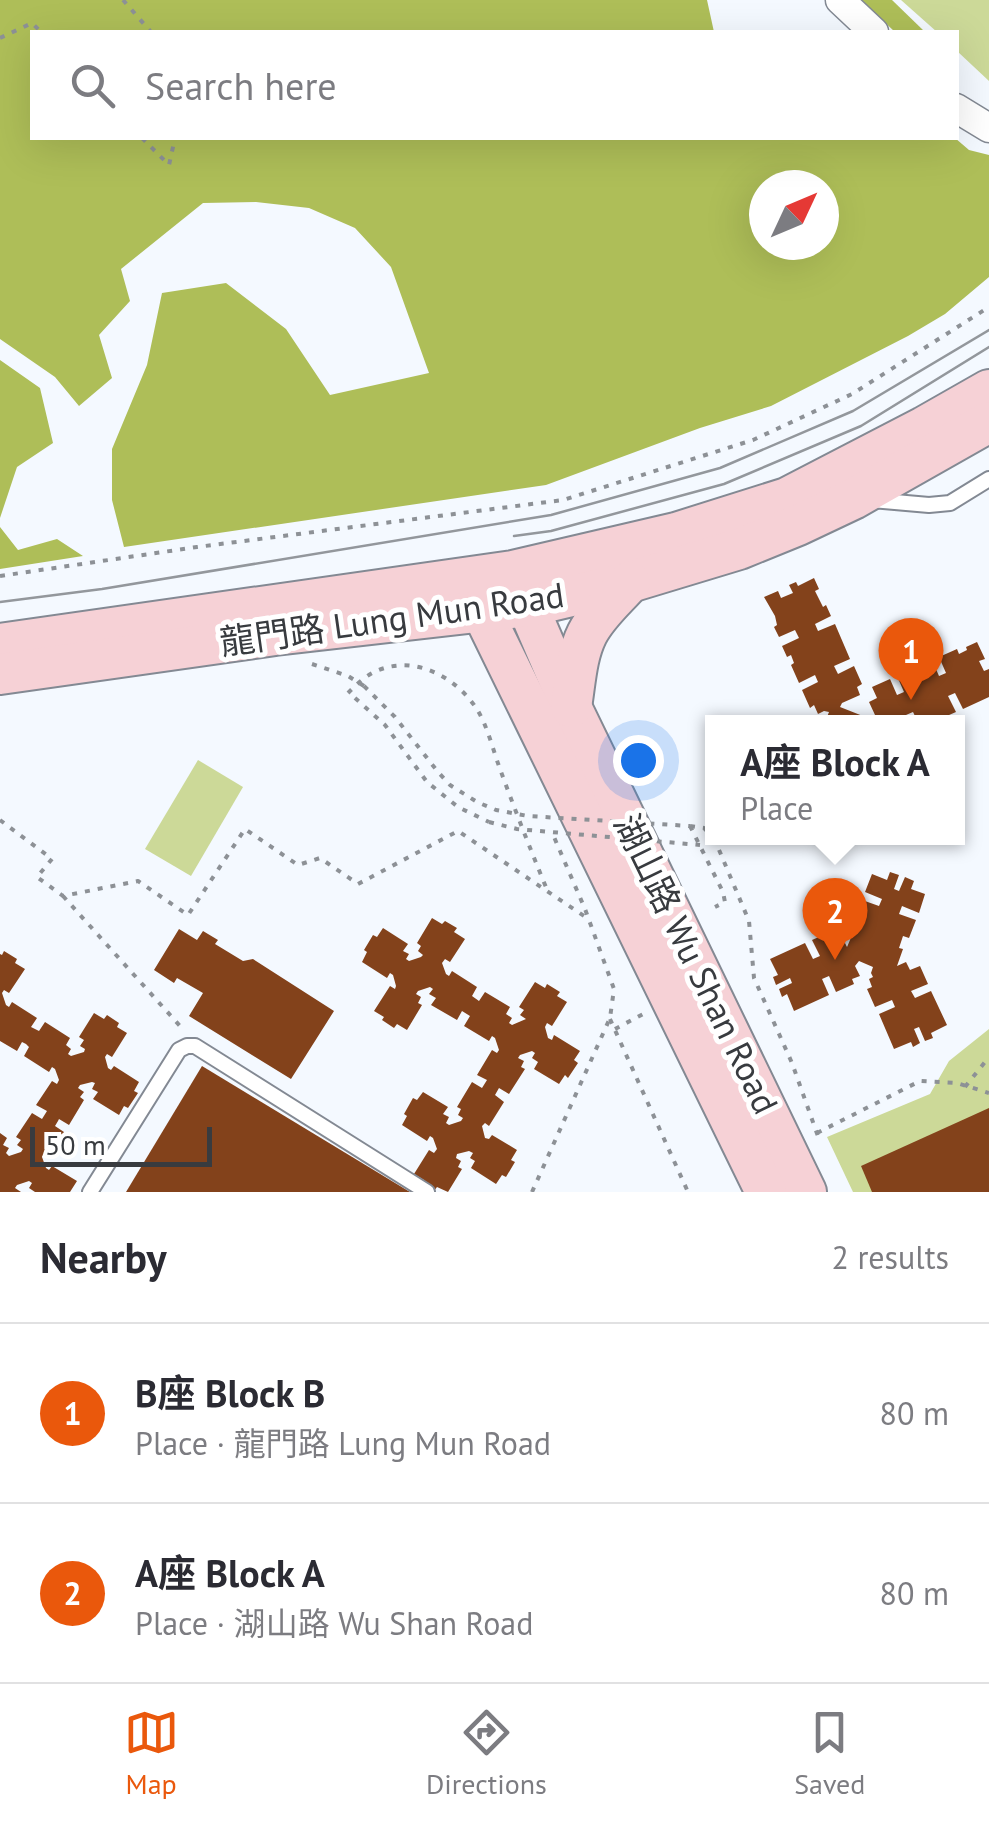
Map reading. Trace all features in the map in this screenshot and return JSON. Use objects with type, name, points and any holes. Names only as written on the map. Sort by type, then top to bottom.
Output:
[{"type":"main road","name":"龍門路 Lung Mun Road","points":[[521,588],[676,532],[787,498],[989,390]]},
{"type":"main road","name":"龍門路 Lung Mun Road","points":[[0,644],[521,588],[630,582],[738,549],[853,499],[989,422]]},
{"type":"main road","points":[[571,707],[588,633],[630,582]]},
{"type":"main road","name":"湖山路 Wu Shan Road","points":[[521,588],[571,707],[806,1192]]},
{"type":"main road","name":"龍門路 Lung Mun Road","points":[[0,674],[274,635],[473,594]]},
{"type":"main road","name":"湖山路 Wu Shan Road","points":[[473,594],[766,1192]]},
{"type":"street","points":[[840,0],[872,30]]},
{"type":"street","points":[[959,110],[989,128]]},
{"type":"lane","points":[[853,499],[950,503],[989,480]]},
{"type":"lane","points":[[90,1192],[179,1050],[186,1046],[195,1046],[427,1192]]},
{"type":"path","points":[[123,0],[149,30]]},
{"type":"path","points":[[0,38],[32,23],[39,30]]},
{"type":"path","points":[[144,140],[169,165],[175,140]]},
{"type":"path","points":[[0,576],[563,500],[753,440],[852,394],[989,307]]},
{"type":"path","points":[[348,693],[375,671],[410,665],[433,671],[460,687],[479,712],[548,892]]},
{"type":"path","points":[[364,686],[396,717],[438,772],[462,794],[496,810],[528,816],[705,829]]},
{"type":"path","points":[[355,698],[385,726],[428,782],[458,807],[489,822],[517,829],[700,845]]},
{"type":"path","points":[[0,820],[52,859],[37,878],[63,896],[138,881],[188,915],[245,829],[298,865],[320,858],[358,884],[458,831],[587,918]]},
{"type":"path","points":[[690,826],[723,892],[725,902],[716,907]]},
{"type":"path","points":[[532,1192],[610,1018],[614,989],[552,832]]},
{"type":"path","points":[[717,845],[749,922],[754,978],[792,1063],[816,1133]]},
{"type":"path","points":[[615,1029],[650,1011]]},
{"type":"path","points":[[610,1018],[688,1192]]},
{"type":"path","points":[[964,1087],[989,1057]]},
{"type":"path","points":[[808,1138],[920,1081],[956,1083],[989,1093]]},
{"type":"green space","points":[[0,0],[707,0],[714,30],[30,30],[30,140],[957,140],[969,150],[989,155],[989,277],[945,314],[771,406],[546,485],[124,547],[112,500],[112,449],[147,365],[162,293],[226,283],[286,329],[330,395],[429,373],[391,267],[355,228],[309,208],[256,202],[203,203],[121,269],[130,301],[99,335],[112,378],[79,406],[55,377],[0,339]]},
{"type":"green space","points":[[861,0],[892,0],[923,30],[893,30]]},
{"type":"green space","points":[[901,0],[989,0],[989,81],[959,53],[959,30],[935,30]]},
{"type":"green space","points":[[0,360],[40,388],[53,443],[17,467],[0,518]]},
{"type":"green space","points":[[0,527],[18,550],[57,539],[83,556],[0,569]]},
{"type":"green space","points":[[198,760],[243,787],[191,876],[145,849]]},
{"type":"green space","points":[[989,1029],[989,1192],[853,1192],[827,1137],[930,1094],[949,1061]]},
{"type":"building","points":[[814,578],[819,589],[815,591],[831,616],[815,624],[818,631],[835,624],[850,659],[834,666],[838,674],[854,666],[862,684],[857,687],[860,695],[840,707],[860,715],[828,715],[824,711],[818,714],[814,705],[810,708],[802,690],[818,682],[815,675],[799,683],[791,655],[787,657],[782,646],[799,638],[795,630],[779,637],[774,627],[775,616],[764,597],[778,591],[781,598],[793,593],[789,585],[796,582],[798,586]]},
{"type":"building","points":[[977,642],[985,659],[979,661],[984,671],[989,669],[989,697],[963,709],[955,693],[948,696],[956,712],[875,715],[869,702],[877,698],[872,687],[890,679],[897,695],[904,692],[897,676],[932,660],[939,676],[946,673],[939,657],[957,649],[959,654]]},
{"type":"building","points":[[890,872],[899,875],[894,889],[899,891],[905,877],[914,881],[911,889],[925,894],[919,913],[902,906],[899,914],[916,920],[909,938],[903,936],[897,966],[906,962],[910,970],[920,966],[928,984],[911,991],[915,998],[931,991],[947,1025],[925,1041],[919,1027],[914,1029],[920,1043],[894,1049],[879,1014],[895,1007],[892,1000],[875,1007],[867,989],[872,987],[869,979],[873,977],[873,967],[859,961],[855,966],[860,976],[852,979],[854,984],[836,992],[829,976],[822,979],[829,995],[794,1011],[787,994],[782,997],[779,989],[792,983],[790,978],[776,985],[773,977],[778,975],[770,959],[805,943],[813,959],[820,956],[812,940],[830,932],[834,941],[842,937],[847,947],[862,900],[879,906],[882,899],[865,892],[872,874],[887,880]]},
{"type":"building","points":[[432,918],[457,928],[454,932],[465,939],[450,962],[445,959],[442,963],[446,974],[449,976],[452,971],[477,987],[472,996],[479,1001],[485,992],[510,1007],[506,1014],[512,1018],[512,1025],[526,1019],[520,1015],[524,1010],[519,1007],[535,982],[545,988],[547,984],[567,1002],[552,1026],[547,1023],[548,1038],[552,1040],[554,1035],[580,1051],[574,1060],[578,1063],[559,1084],[534,1069],[538,1062],[532,1058],[535,1053],[520,1055],[518,1058],[524,1061],[521,1067],[525,1069],[509,1094],[499,1088],[495,1095],[504,1102],[489,1126],[482,1126],[485,1138],[492,1135],[517,1150],[511,1160],[515,1162],[496,1184],[471,1168],[475,1161],[470,1158],[473,1153],[457,1154],[461,1161],[458,1167],[462,1169],[448,1192],[437,1187],[434,1191],[414,1174],[429,1150],[434,1153],[437,1149],[433,1138],[430,1136],[427,1141],[402,1125],[407,1116],[404,1114],[413,1098],[417,1100],[423,1092],[448,1107],[443,1114],[449,1117],[446,1123],[461,1121],[461,1109],[457,1107],[472,1082],[482,1088],[487,1080],[477,1075],[492,1050],[499,1050],[495,1038],[492,1036],[489,1041],[464,1026],[470,1016],[462,1011],[457,1020],[431,1005],[436,998],[429,994],[433,989],[430,987],[416,994],[422,1005],[407,1030],[397,1024],[394,1028],[374,1011],[390,986],[395,989],[393,975],[390,973],[387,978],[362,962],[373,935],[377,937],[383,928],[408,944],[403,951],[409,954],[406,959],[421,957],[421,946],[417,943]]},
{"type":"building","points":[[179,929],[197,940],[203,931],[218,940],[215,944],[243,961],[253,959],[334,1011],[291,1079],[189,1016],[203,993],[177,978],[174,983],[154,970]]},
{"type":"building","points":[[4,951],[25,969],[9,993],[2,993],[6,1005],[9,1007],[12,1002],[37,1018],[31,1027],[39,1031],[45,1022],[70,1038],[66,1045],[71,1056],[84,1052],[80,1046],[84,1040],[79,1037],[94,1013],[104,1019],[107,1015],[127,1033],[112,1057],[105,1057],[108,1068],[114,1066],[139,1082],[134,1091],[138,1093],[128,1108],[124,1106],[119,1115],[93,1099],[98,1092],[92,1089],[95,1083],[80,1085],[78,1088],[84,1092],[80,1097],[84,1100],[69,1125],[59,1119],[55,1126],[64,1132],[49,1156],[42,1157],[46,1168],[52,1166],[77,1181],[70,1192],[35,1192],[29,1188],[29,1181],[17,1185],[15,1188],[21,1192],[0,1192],[0,1133],[7,1138],[3,1145],[9,1148],[9,1156],[21,1152],[23,1149],[17,1145],[21,1140],[16,1137],[32,1113],[42,1119],[47,1111],[36,1105],[52,1081],[57,1084],[59,1080],[55,1069],[52,1067],[49,1072],[24,1056],[29,1047],[26,1044],[22,1042],[17,1051],[0,1041],[0,954]]},
{"type":"building","points":[[202,1066],[410,1192],[126,1192]]},
{"type":"building","points":[[989,1108],[989,1192],[872,1192],[861,1166]]},
{"type":"tram line","points":[[0,602],[102,589],[551,515],[720,468],[853,411],[989,330]]},
{"type":"tram line","points":[[514,536],[551,531],[724,484],[861,426],[989,347]]},
{"type":"place","name":"B座 Block B","points":[[911,700]]},
{"type":"place","name":"A座 Block A","points":[[835,960]]}]
